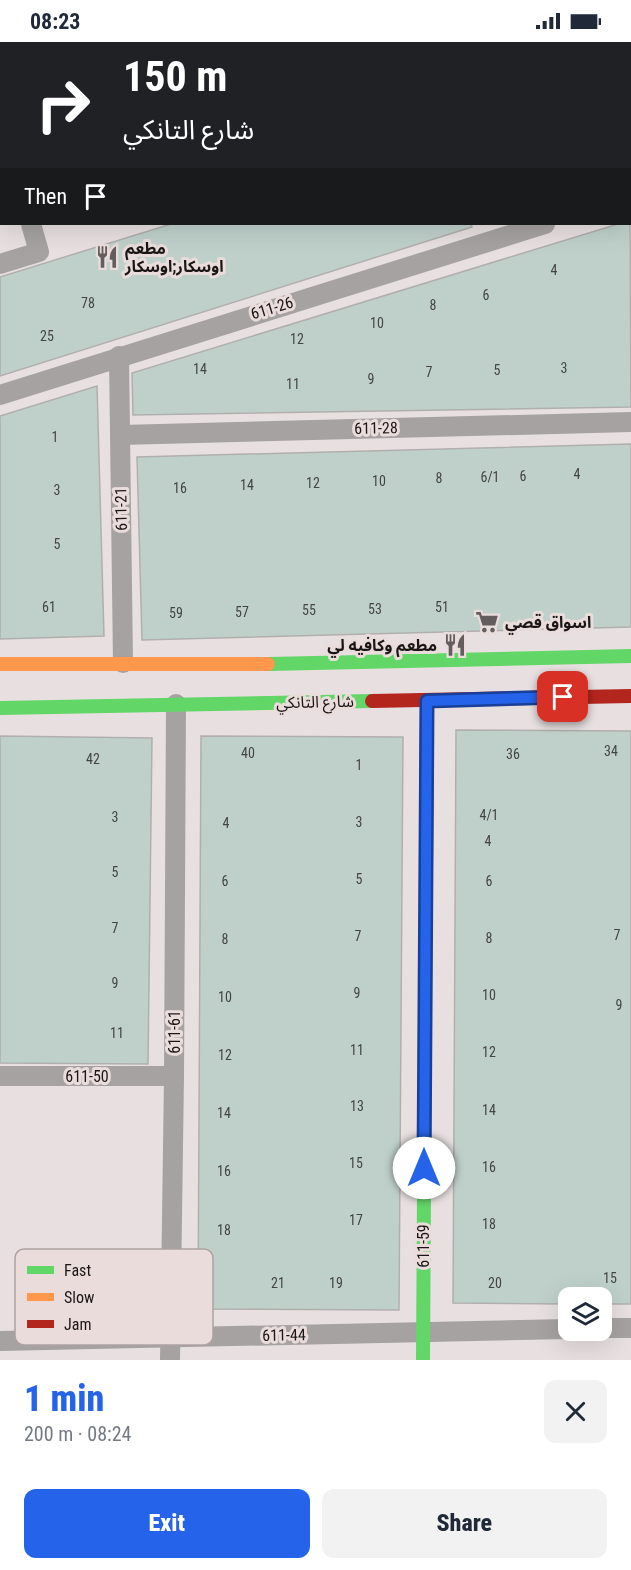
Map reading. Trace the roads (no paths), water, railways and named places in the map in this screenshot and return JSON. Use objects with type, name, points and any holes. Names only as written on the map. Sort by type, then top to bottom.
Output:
[{"type":"street","points":[[0,264],[39,252],[31,225]]},
{"type":"street","name":"611-26","points":[[0,394],[542,225]]},
{"type":"street","name":"611-21","points":[[119,356],[123,663]]},
{"type":"street","name":"611-28","points":[[120,435],[631,422]]},
{"type":"street","points":[[0,664],[123,663],[300,669],[631,656]]},
{"type":"street","name":"شارع التانكي","points":[[0,708],[176,704],[300,697],[427,701],[631,696]]},
{"type":"street","name":"611-59","points":[[423,1360],[427,701]]},
{"type":"street","name":"611-61","points":[[171,1249],[176,704]]},
{"type":"street","name":"611-50","points":[[0,1076],[174,1076]]},
{"type":"street","points":[[612,1328],[631,1328]]},
{"type":"street","name":"611-44","points":[[213,1337],[558,1329]]},
{"type":"street","name":"611-44","points":[[0,1341],[15,1341]]},
{"type":"place","name":"مطعم اوسكار;اوسكار","points":[[107,257]]},
{"type":"place","name":"اسواق قصي","points":[[487,622]]},
{"type":"place","name":"مطعم وكافيه لي","points":[[455,645]]}]
